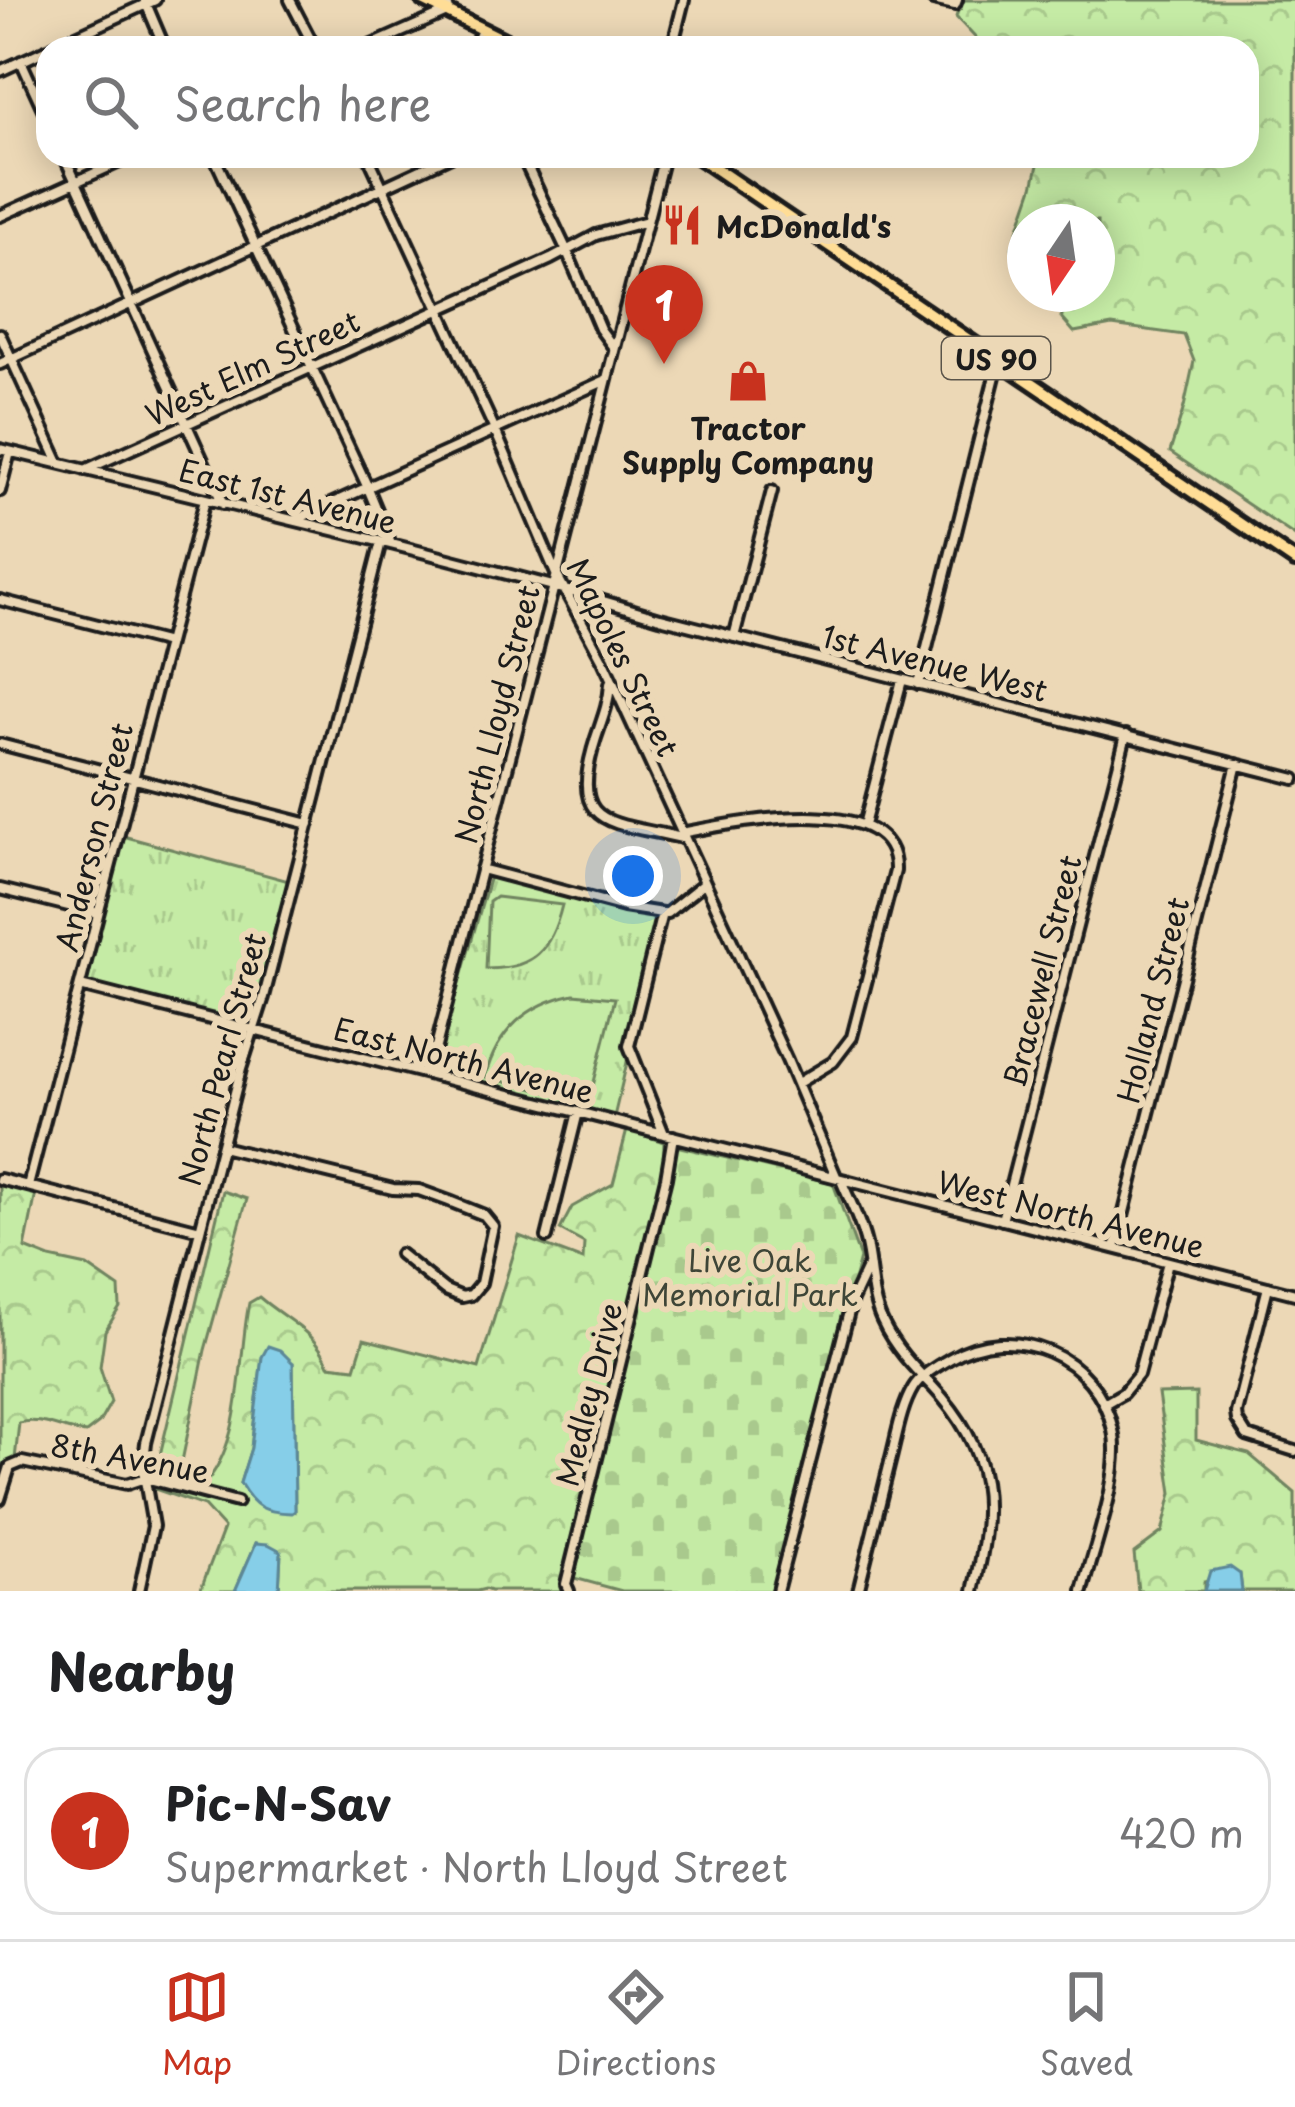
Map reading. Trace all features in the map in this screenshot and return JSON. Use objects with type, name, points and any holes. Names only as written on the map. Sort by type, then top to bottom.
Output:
[{"type":"main road","points":[[423,0],[447,6],[498,36]]},
{"type":"main road","name":"US 90","points":[[715,168],[1295,561]]},
{"type":"street","points":[[290,0],[309,36]]},
{"type":"street","points":[[675,36],[684,0]]},
{"type":"street","points":[[933,0],[956,5],[957,0]]},
{"type":"street","points":[[74,36],[148,1],[161,36]]},
{"type":"street","points":[[388,36],[447,6]]},
{"type":"street","points":[[479,36],[483,28]]},
{"type":"street","points":[[0,71],[36,54]]},
{"type":"street","points":[[21,61],[36,93]]},
{"type":"street","points":[[70,168],[224,504]]},
{"type":"street","points":[[0,216],[108,168]]},
{"type":"street","points":[[220,168],[368,488],[386,543]]},
{"type":"street","name":"Mapoles Street","points":[[374,168],[556,574],[611,678],[798,1083],[866,1241],[882,1322],[908,1362],[956,1416],[980,1460],[988,1514],[974,1591]]},
{"type":"street","points":[[0,364],[424,168]]},
{"type":"street","points":[[528,168],[600,328],[614,348]]},
{"type":"street","name":"North Lloyd Street","points":[[429,1074],[661,168]]},
{"type":"street","name":"West Elm Street","points":[[85,470],[596,235],[648,220]]},
{"type":"street","points":[[0,334],[58,464]]},
{"type":"street","points":[[918,684],[999,360]]},
{"type":"street","points":[[294,521],[606,380]]},
{"type":"street","points":[[0,491],[5,450]]},
{"type":"street","name":"East 1st Avenue","points":[[5,450],[564,590]]},
{"type":"street","points":[[734,637],[772,491]]},
{"type":"street","name":"Anderson Street","points":[[28,1186],[205,500]]},
{"type":"street","name":"North Pearl Street","points":[[139,1591],[153,1526],[143,1462],[146,1443],[386,543]]},
{"type":"street","name":"1st Avenue West","points":[[564,590],[1295,778]]},
{"type":"street","points":[[0,601],[168,643]]},
{"type":"street","points":[[611,678],[586,776],[594,811],[612,821],[682,836],[784,818],[817,818],[864,825],[885,838],[895,871],[853,1037],[833,1062],[798,1083]]},
{"type":"street","points":[[864,825],[902,680]]},
{"type":"street","name":"Bracewell Street","points":[[1002,1220],[1126,735]]},
{"type":"street","points":[[0,744],[309,824]]},
{"type":"street","name":"Holland Street","points":[[1115,1248],[1237,764]]},
{"type":"street","points":[[481,869],[662,913],[704,883]]},
{"type":"street","points":[[0,889],[98,914]]},
{"type":"street","points":[[662,913],[628,1046],[669,1135]]},
{"type":"street","name":"East North Avenue","points":[[80,986],[838,1178]]},
{"type":"street","points":[[547,1237],[578,1112]]},
{"type":"street","name":"Medley Drive","points":[[569,1591],[566,1584],[666,1178],[669,1135]]},
{"type":"street","points":[[222,1147],[393,1189],[419,1190],[484,1215],[493,1226],[482,1283],[471,1295],[462,1297],[445,1290],[400,1254]]},
{"type":"street","name":"West North Avenue","points":[[838,1178],[1295,1294]]},
{"type":"street","points":[[0,1179],[200,1229]]},
{"type":"street","points":[[1104,1404],[1124,1393],[1138,1376],[1168,1262]]},
{"type":"street","points":[[778,1591],[852,1300],[869,1264]]},
{"type":"street","points":[[1268,1287],[1237,1420],[1247,1436],[1295,1450]]},
{"type":"street","points":[[857,1591],[913,1388],[922,1377],[972,1348],[1000,1342],[1041,1348],[1072,1364],[1097,1390],[1114,1434],[1114,1465],[1083,1591]]},
{"type":"street","name":"8th Avenue","points":[[0,1499],[13,1465],[29,1463],[128,1484],[145,1478],[237,1502]]},
{"type":"green space","points":[[961,0],[1295,0],[1295,536],[1170,452],[1194,361],[1184,335],[1112,325],[1074,332],[1061,317],[1065,312],[1115,312],[1115,204],[1027,204],[1037,168],[1259,168],[1259,36],[974,36],[956,17]]},
{"type":"green space","points":[[123,836],[289,881],[251,1025],[85,982]]},
{"type":"green space","points":[[490,876],[656,919],[625,1038],[628,1058],[614,1117],[434,1071]]},
{"type":"green space","points":[[496,897],[562,905],[552,934],[538,954],[517,965],[486,969],[489,902]]},
{"type":"green space","points":[[574,994],[615,998],[590,1098],[584,1101],[485,1077],[498,1046],[517,1022],[542,1005]]},
{"type":"green space","points":[[627,1130],[664,1142],[663,1169],[563,1591],[279,1591],[281,1552],[256,1543],[235,1591],[200,1591],[224,1528],[204,1506],[152,1488],[240,1507],[242,1499],[201,1488],[215,1470],[232,1425],[249,1303],[259,1297],[299,1327],[329,1365],[355,1368],[364,1339],[479,1368],[519,1236],[583,1260],[584,1243],[560,1230],[572,1207],[613,1184]],"holes":[[[262,1358],[293,1363],[295,1511],[240,1483],[251,1448]]]},
{"type":"green space","name":"Live Oak Memorial Park","points":[[676,1146],[833,1183],[860,1258],[772,1591],[622,1591],[574,1578]]},
{"type":"green space","points":[[0,1184],[36,1193],[25,1248],[87,1266],[119,1288],[120,1307],[105,1331],[100,1367],[111,1402],[99,1423],[86,1433],[19,1423],[15,1459],[0,1468]]},
{"type":"green space","points":[[223,1191],[247,1199],[205,1350],[180,1471],[186,1484],[155,1476]]},
{"type":"green space","points":[[1196,1393],[1196,1440],[1249,1454],[1295,1493],[1295,1591],[1242,1591],[1240,1574],[1204,1582],[1204,1591],[1138,1591],[1134,1553],[1162,1532],[1172,1493],[1158,1394]]},
{"type":"water","points":[[268,1346],[293,1363],[292,1513],[261,1507],[240,1483],[251,1448],[262,1357]]},
{"type":"water","points":[[256,1543],[281,1551],[279,1591],[235,1591]]},
{"type":"water","points":[[1230,1567],[1240,1574],[1242,1591],[1204,1591],[1210,1571]]},
{"type":"place","name":"McDonald's","points":[[682,225]]},
{"type":"place","name":"Pic-N-Sav","points":[[664,364]]},
{"type":"place","name":"Tractor Supply Company","points":[[748,381]]}]
